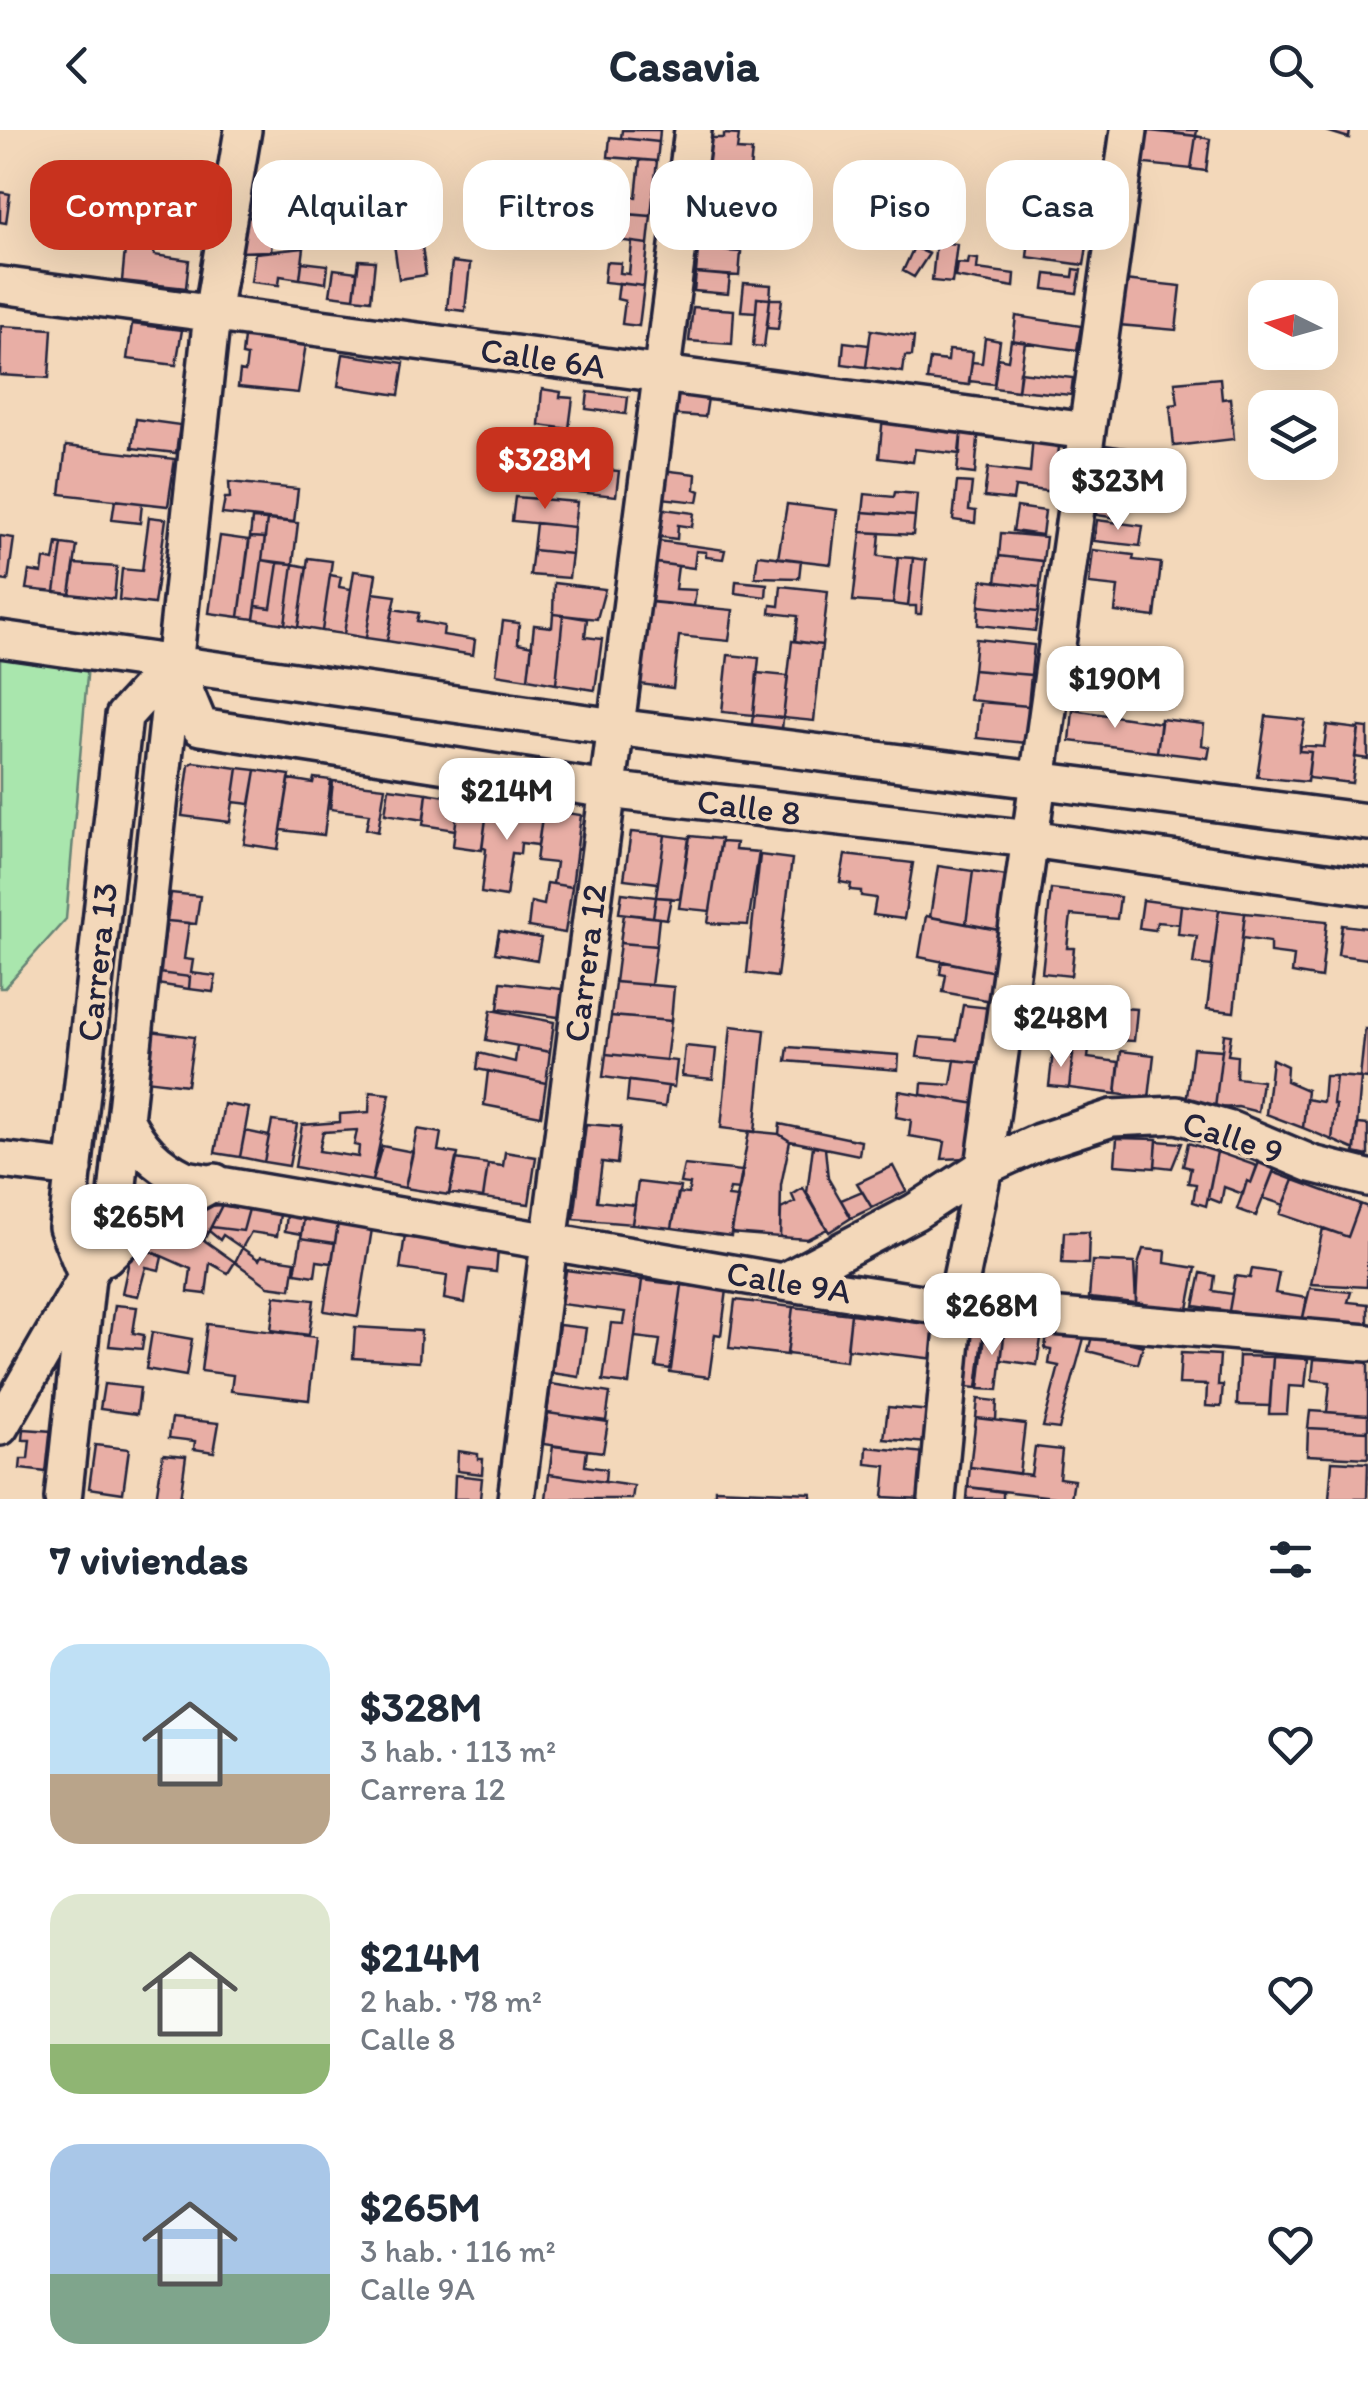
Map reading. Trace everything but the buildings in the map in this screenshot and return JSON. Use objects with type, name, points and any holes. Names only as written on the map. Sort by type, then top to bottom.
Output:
[{"type":"street","name":"Carrera 13","points":[[64,1499],[87,1278],[113,1232],[212,314],[244,130]]},
{"type":"street","name":"Carrera 12","points":[[516,1499],[693,130]]},
{"type":"street","points":[[937,1499],[955,1308],[984,1167],[1129,130]]},
{"type":"street","name":"Calle 6A","points":[[0,286],[1086,431]]},
{"type":"street","name":"Calle 8","points":[[0,639],[616,726],[1368,822]]},
{"type":"street","name":"Carrera 13","points":[[87,1278],[67,1228],[124,716],[172,662]]},
{"type":"street","name":"Calle 8","points":[[172,662],[200,726],[608,790],[1030,839],[1368,887]]},
{"type":"street","name":"Calle 9","points":[[783,1282],[916,1212],[984,1167],[1040,1142],[1112,1118],[1177,1115],[1232,1130],[1312,1164],[1368,1178]]},
{"type":"street","name":"Calle 9A","points":[[124,1118],[138,1145],[159,1166],[185,1178],[955,1308],[1368,1343]]},
{"type":"street","points":[[0,1160],[74,1169]]},
{"type":"street","points":[[5,1410],[87,1278],[114,1247],[144,1221],[215,1182]]},
{"type":"green space","points":[[0,643],[89,653],[66,919],[4,988],[0,988]]}]
